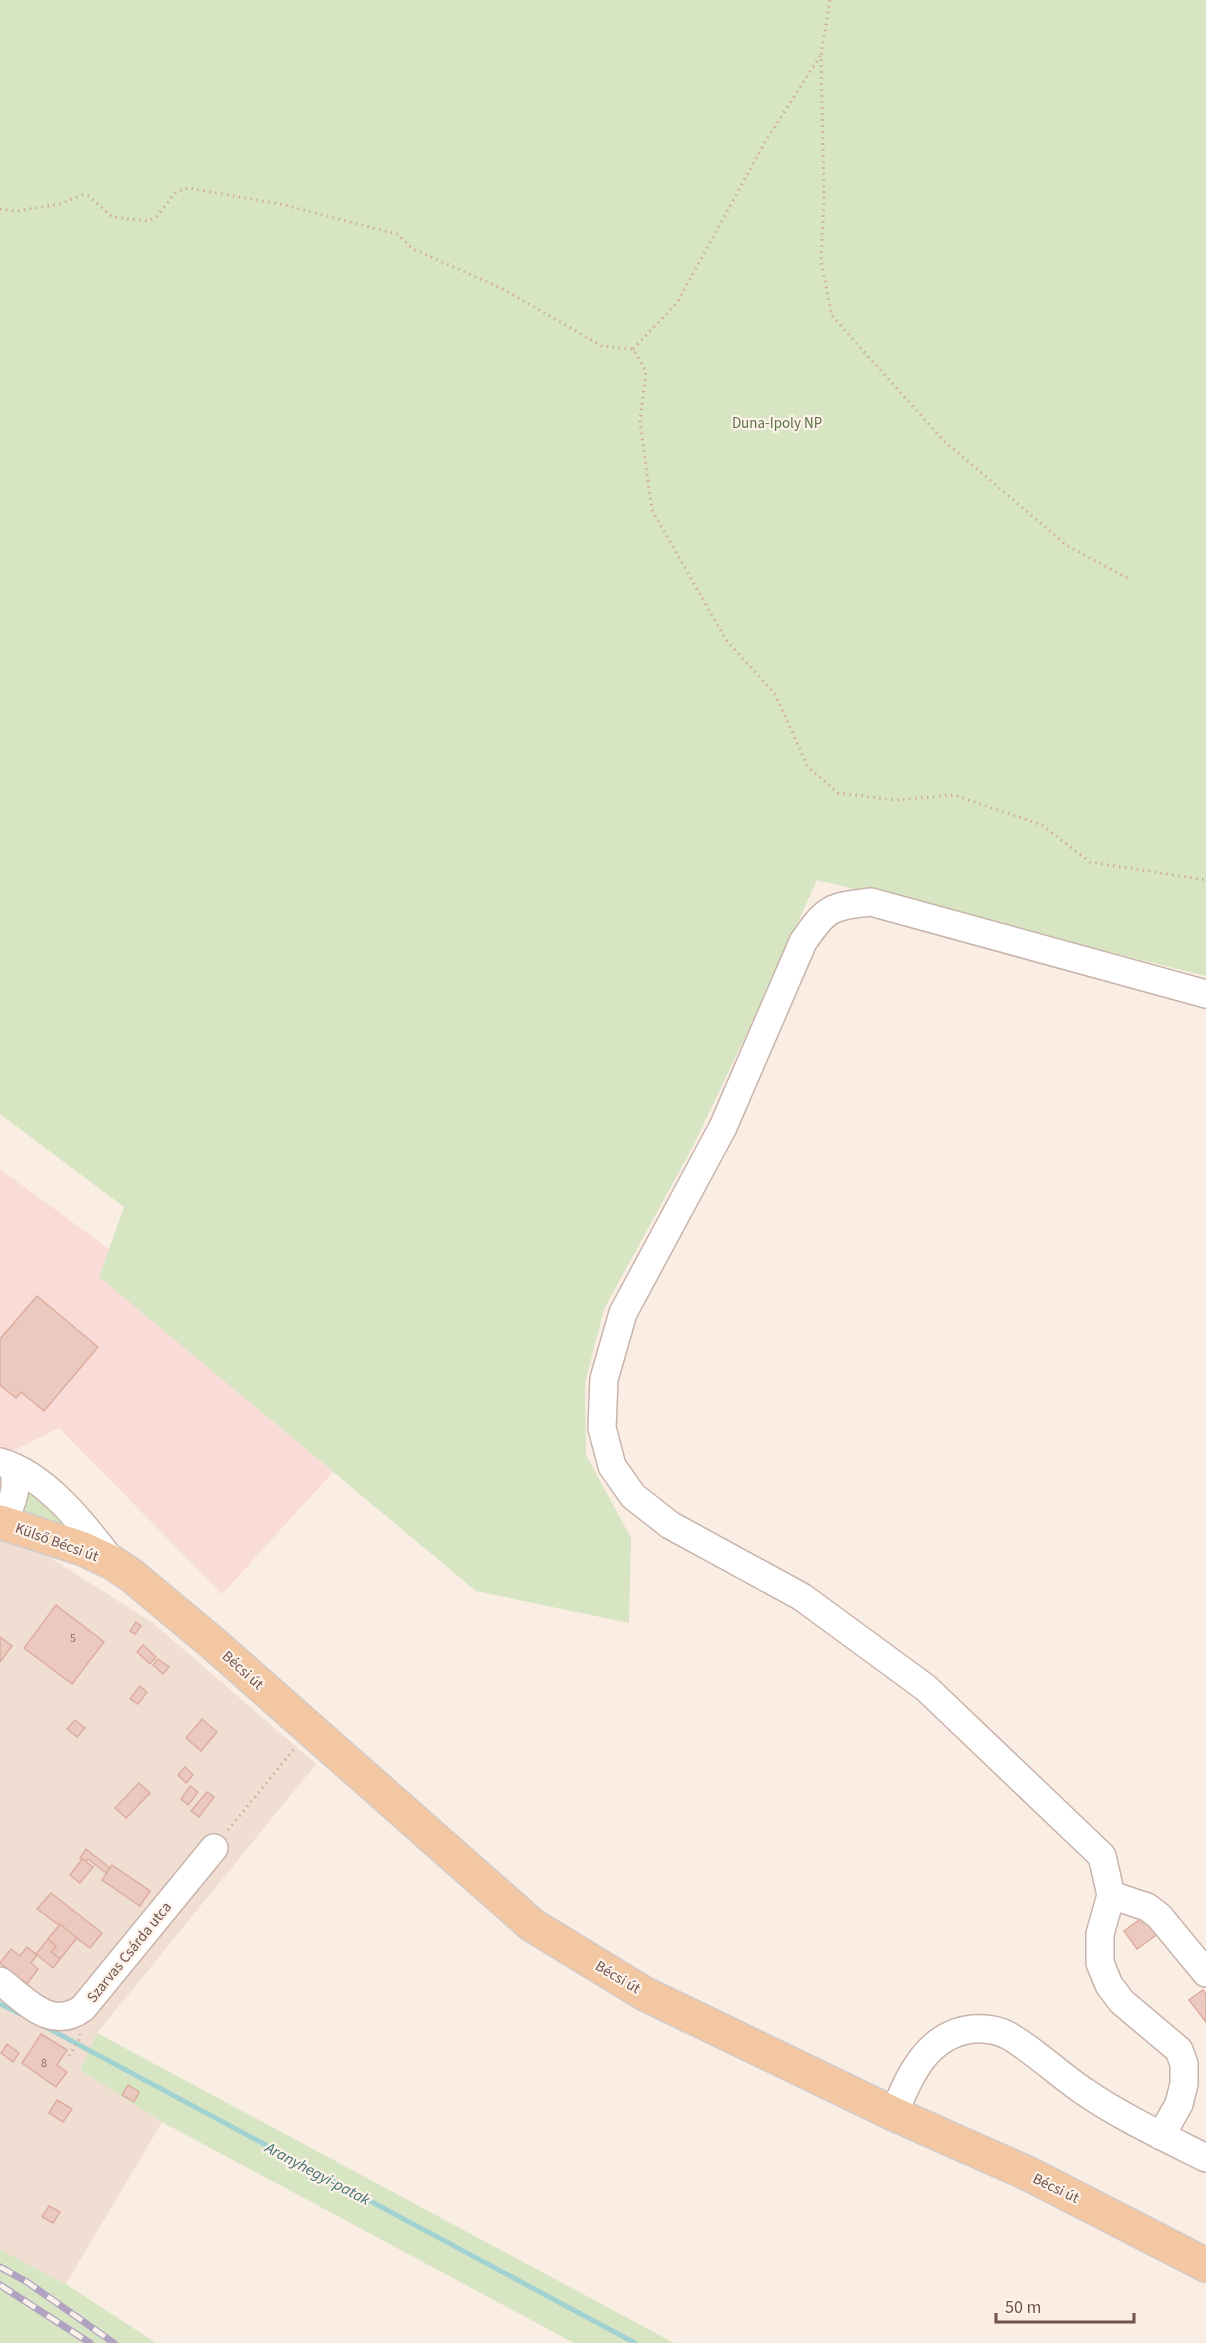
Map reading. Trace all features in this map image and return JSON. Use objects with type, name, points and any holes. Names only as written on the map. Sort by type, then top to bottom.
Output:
[{"type":"main road","name":"Külső Bécsi út","points":[[0,1522],[55,1538],[113,1563]]},
{"type":"main road","name":"Bécsi út","points":[[113,1563],[131,1575],[215,1645],[532,1925],[645,1994],[894,2114],[1029,2174],[1206,2265]]},
{"type":"street","points":[[1161,2136],[1179,2104],[1184,2084],[1184,2064],[1179,2050],[1122,2002],[1108,1985],[1100,1964],[1100,1934],[1111,1894],[1102,1856],[926,1688],[802,1597],[670,1525],[633,1497],[612,1466],[602,1428],[604,1379],[622,1313],[723,1127],[803,942],[819,919],[838,906],[872,903],[1206,994]]},
{"type":"street","points":[[0,1522],[8,1512],[17,1480],[6,1465]]},
{"type":"street","points":[[6,1465],[34,1479],[64,1504],[90,1531],[113,1563]]},
{"type":"street","name":"Szarvas Csárda utca","points":[[0,1981],[47,2015],[60,2018],[73,2016],[83,2008],[214,1848]]},
{"type":"street","points":[[1111,1894],[1147,1907],[1159,1916],[1206,1973]]},
{"type":"street","points":[[894,2114],[918,2063],[932,2047],[961,2030],[978,2029],[1007,2035],[1083,2091],[1161,2136],[1206,2158]]},
{"type":"path","points":[[830,0],[821,55],[824,198],[821,261],[832,316],[943,440],[1066,545],[1130,579]]},
{"type":"path","points":[[633,349],[677,303],[765,142],[821,55]]},
{"type":"path","points":[[0,209],[15,211],[60,204],[82,195],[89,196],[112,217],[148,221],[157,216],[176,192],[188,188],[280,204],[397,234],[412,249],[503,289],[602,346],[633,349]]},
{"type":"path","points":[[633,349],[646,371],[640,422],[652,510],[726,640],[775,694],[808,767],[838,793],[896,800],[954,795],[1042,825],[1090,862],[1206,879]]},
{"type":"path","points":[[214,1848],[310,1730]]},
{"type":"path","points":[[69,2056],[80,2038]]},
{"type":"shaded area","points":[[0,1169],[109,1249],[99,1277],[333,1472],[222,1594],[59,1428],[0,1457]]},
{"type":"shaded area","points":[[0,1526],[153,1623],[316,1764],[97,2033],[80,2070],[162,2122],[66,2284],[0,2250]]},
{"type":"green space","name":"Duna-Ipoly NP","points":[[0,0],[1206,0],[1206,976],[817,880],[692,1148],[604,1309],[585,1383],[586,1455],[631,1538],[629,1623],[476,1591],[99,1277],[124,1207],[0,1114]]},
{"type":"green space","points":[[24,1488],[71,1526],[71,1530],[14,1513]]},
{"type":"green space","points":[[97,2033],[674,2343],[574,2343],[162,2122],[80,2070]]},
{"type":"green space","points":[[0,2250],[66,2284],[156,2343],[0,2343]]},
{"type":"building","points":[[37,1296],[98,1347],[44,1411],[21,1392],[16,1398],[0,1385],[0,1339]]},
{"type":"building","points":[[56,1605],[104,1642],[72,1684],[24,1648]]},
{"type":"building","points":[[136,1622],[141,1626],[135,1634],[130,1631]]},
{"type":"building","points":[[0,1637],[12,1646],[0,1662]]},
{"type":"building","points":[[143,1645],[156,1657],[150,1664],[137,1652]]},
{"type":"building","points":[[158,1659],[169,1667],[163,1674],[153,1665]]},
{"type":"building","points":[[140,1686],[147,1692],[138,1704],[130,1699]]},
{"type":"building","points":[[202,1719],[217,1732],[201,1751],[186,1738]]},
{"type":"building","points":[[75,1720],[85,1728],[77,1737],[67,1729]]},
{"type":"building","points":[[185,1767],[193,1775],[186,1783],[178,1775]]},
{"type":"building","points":[[139,1783],[150,1793],[126,1818],[115,1808]]},
{"type":"building","points":[[190,1786],[198,1792],[188,1805],[181,1799]]},
{"type":"building","points":[[207,1792],[214,1797],[199,1817],[191,1811]]},
{"type":"building","points":[[86,1849],[110,1868],[106,1873],[88,1859],[85,1862],[80,1858]]},
{"type":"building","points":[[82,1859],[93,1867],[80,1883],[70,1875]]},
{"type":"building","points":[[112,1865],[150,1891],[140,1906],[102,1880]]},
{"type":"building","points":[[51,1893],[102,1933],[90,1948],[37,1909]]},
{"type":"building","points":[[1146,1915],[1159,1933],[1137,1949],[1124,1931]]},
{"type":"building","points":[[60,1924],[77,1938],[60,1959],[51,1952],[56,1946],[48,1939]]},
{"type":"building","points":[[48,1939],[56,1946],[51,1952],[60,1959],[53,1968],[36,1954]]},
{"type":"building","points":[[27,1947],[37,1955],[31,1963],[38,1969],[27,1984],[0,1963],[11,1949],[20,1956]]},
{"type":"building","points":[[1203,1990],[1206,1994],[1206,2022],[1189,2000]]},
{"type":"building","points":[[41,2034],[67,2050],[57,2065],[67,2072],[56,2087],[22,2063]]},
{"type":"building","points":[[7,2044],[19,2053],[13,2062],[1,2053]]},
{"type":"building","points":[[128,2085],[139,2092],[134,2102],[122,2095]]},
{"type":"building","points":[[57,2100],[72,2109],[63,2122],[49,2113]]},
{"type":"building","points":[[49,2206],[60,2212],[53,2223],[42,2217]]},
{"type":"waterway","name":"Aranyhegyi-patak","points":[[0,2004],[23,2015]]},
{"type":"waterway","name":"Aranyhegyi-patak","points":[[42,2025],[635,2343]]},
{"type":"railway","points":[[0,2267],[27,2282],[114,2343]]},
{"type":"railway","points":[[0,2285],[90,2343]]}]
